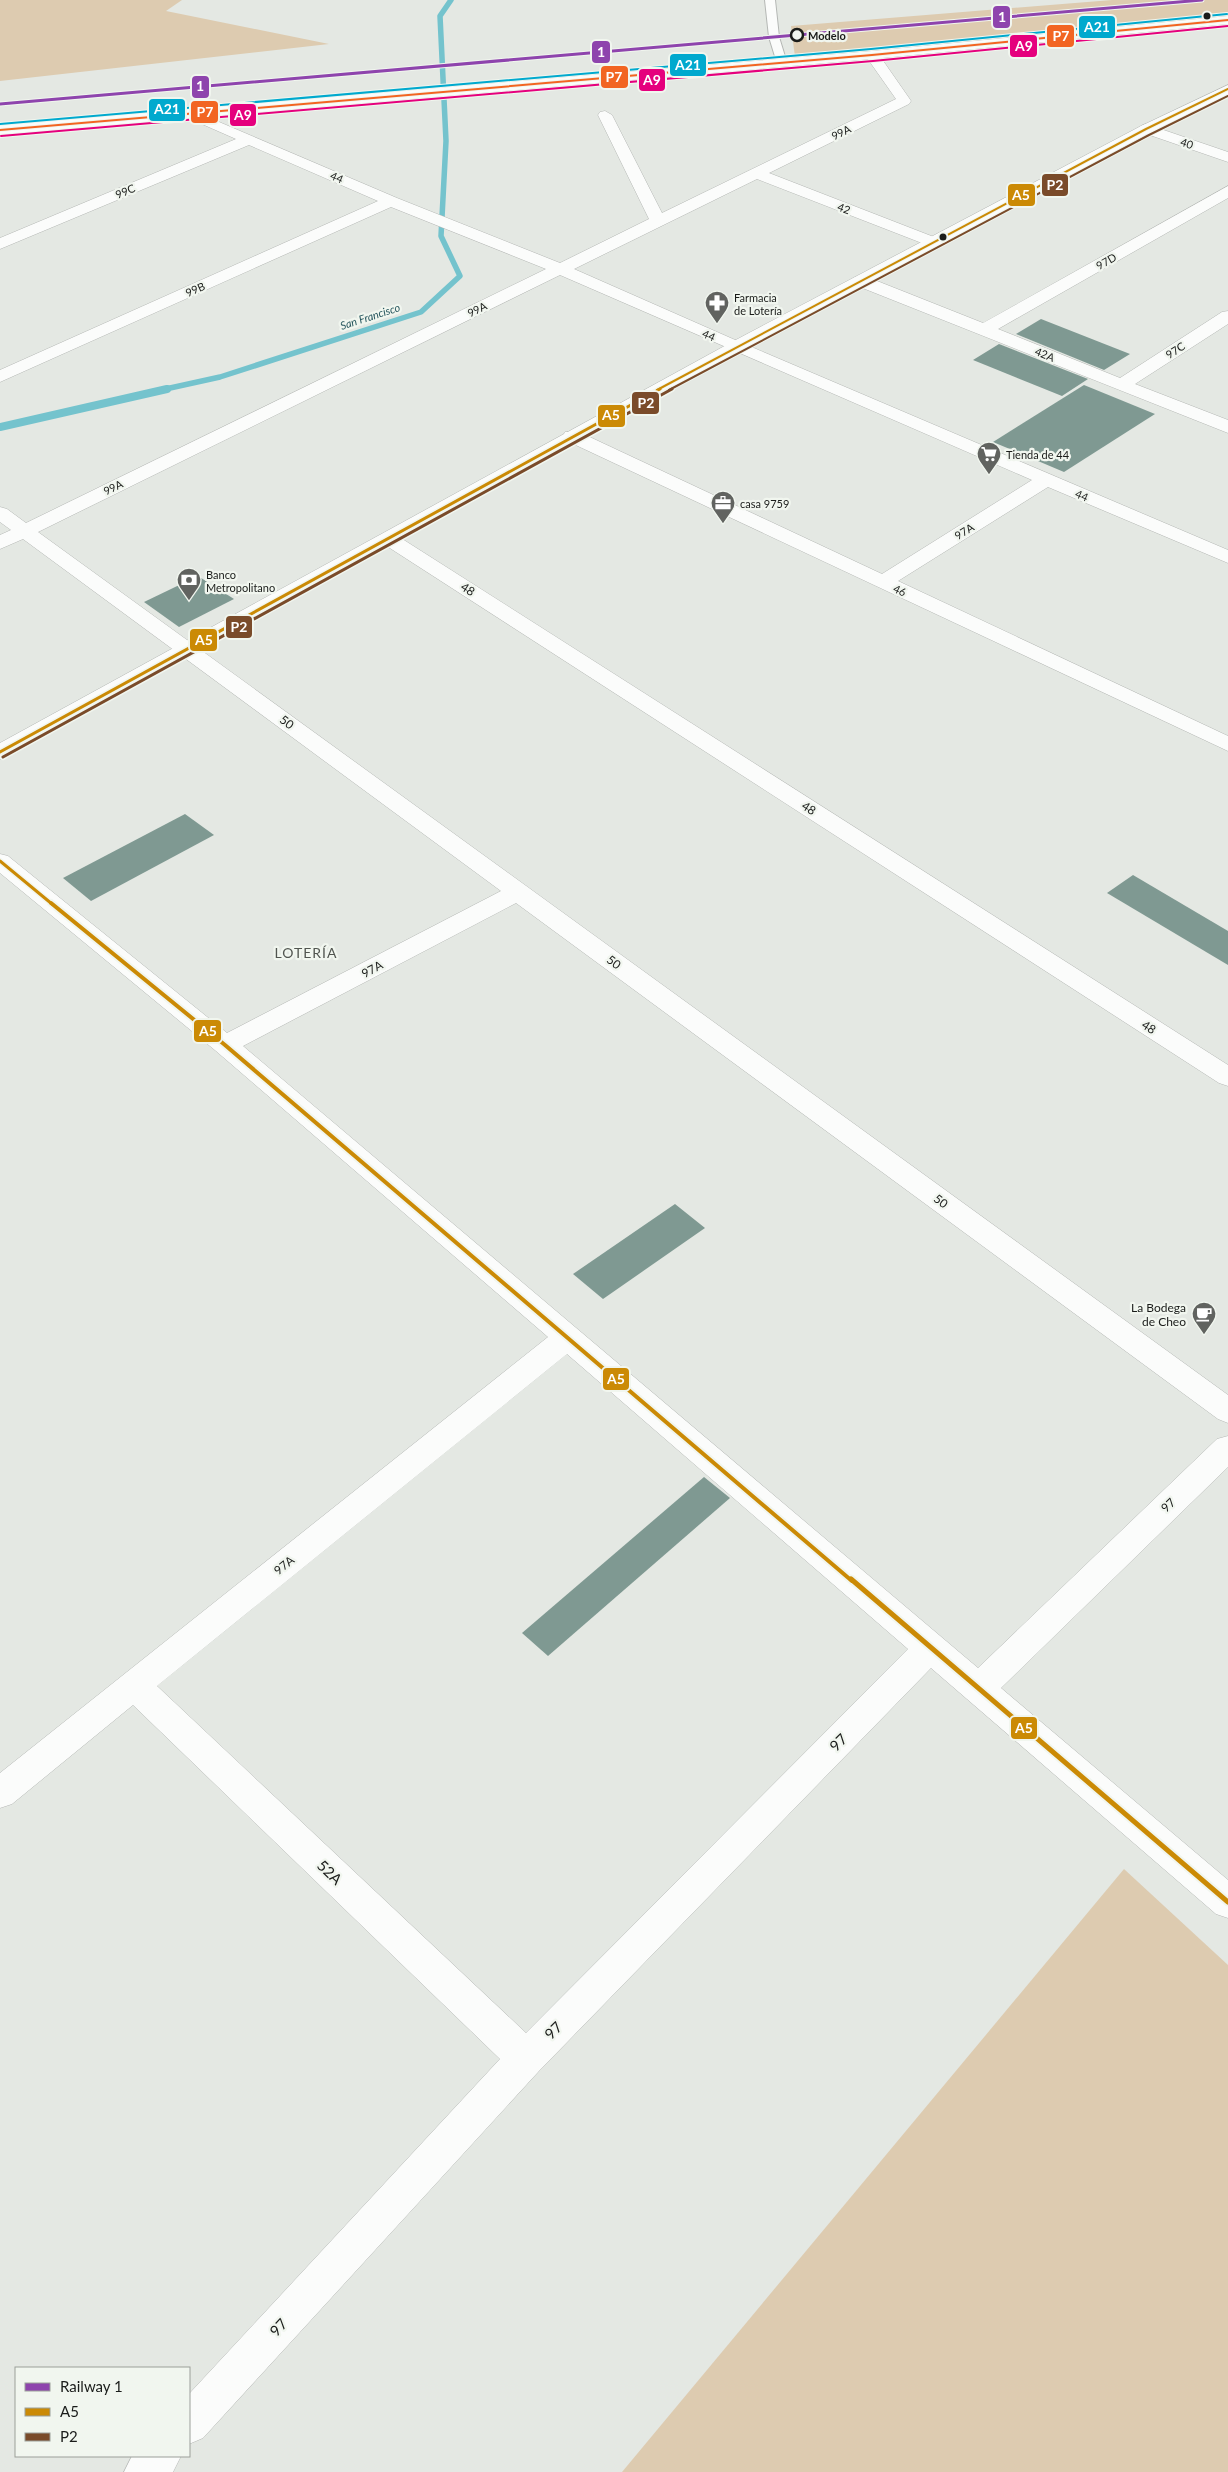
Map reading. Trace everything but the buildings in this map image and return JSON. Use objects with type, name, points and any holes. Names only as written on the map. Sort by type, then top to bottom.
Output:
[{"type":"street","points":[[0,130],[872,55],[1228,20]]},
{"type":"street","name":"99A","points":[[0,543],[904,101],[872,55]]},
{"type":"street","points":[[0,752],[736,347],[1146,129],[1228,89]]},
{"type":"street","name":"44","points":[[191,114],[391,201],[560,269],[736,347],[1228,557]]},
{"type":"street","points":[[605,115],[658,221]]},
{"type":"street","name":"40","points":[[1146,129],[1228,157]]},
{"type":"street","name":"99C","points":[[0,244],[250,139]]},
{"type":"street","name":"42","points":[[755,173],[933,242]]},
{"type":"street","name":"97D","points":[[984,330],[1228,192]]},
{"type":"street","name":"99B","points":[[0,377],[391,201]]},
{"type":"street","name":"42A","points":[[861,281],[1228,428]]},
{"type":"street","name":"97C","points":[[1122,384],[1228,316]]},
{"type":"street","name":"46","points":[[572,436],[1228,744]]},
{"type":"street","name":"97A","points":[[883,582],[1046,480]]},
{"type":"street","name":"50","points":[[0,513],[1228,1411]]},
{"type":"street","name":"48","points":[[389,539],[1228,1077]]},
{"type":"street","points":[[0,861],[225,1045],[1228,1902]]},
{"type":"street","name":"97A","points":[[225,1045],[518,892]]},
{"type":"street","name":"97A","points":[[0,1793],[568,1337]]},
{"type":"street","name":"97","points":[[979,1688],[1228,1448]]},
{"type":"street","name":"97","points":[[190,2423],[526,2058],[930,1648]]},
{"type":"street","name":"52A","points":[[134,1685],[526,2058]]},
{"type":"street","points":[[145,2472],[159,2457]]},
{"type":"lane","points":[[770,0],[774,37],[782,63]]},
{"type":"shaded area","points":[[0,0],[182,0],[166,11],[329,44],[0,81]]},
{"type":"shaded area","points":[[1112,0],[1228,0],[1228,17],[795,57],[791,26]]},
{"type":"shaded area","points":[[1124,1869],[1228,1965],[1228,2472],[622,2472]]},
{"type":"waterway","name":"San Francisco","points":[[161,390],[220,377],[421,312],[460,276],[441,236],[446,141],[440,16],[451,0]]},
{"type":"waterway","name":"San Francisco","points":[[0,427],[167,389]]},
{"type":"rail line","name":"1","points":[[0,104],[1202,0]]},
{"type":"transit line","name":"A21","points":[[0,124],[871,49],[1227,14]]},
{"type":"transit line","name":"P7","points":[[0,130],[872,55],[1228,20]]},
{"type":"transit line","name":"A9","points":[[1,136],[873,61],[1228,26]]},
{"type":"transit line","name":"A5","points":[[0,752],[736,347],[1146,129],[1228,89]]},
{"type":"transit line","name":"P2","points":[[3,757],[739,352],[1149,135],[1228,96]]},
{"type":"transit line","name":"A5","points":[[0,861],[225,1045],[1228,1902]]},
{"type":"place","name":"Modelo","points":[[797,35]]},
{"type":"place","name":"Farmacia de Lotería","points":[[717,324]]},
{"type":"place","name":"Tienda de 44","points":[[989,475]]},
{"type":"place","name":"casa 9759","points":[[723,524]]},
{"type":"place","name":"Banco Metropolitano","points":[[189,601]]},
{"type":"place","name":"La Bodega de Cheo","points":[[1204,1335]]},
{"type":"district","name":"LOTERÍA","points":[[306,952]]}]
